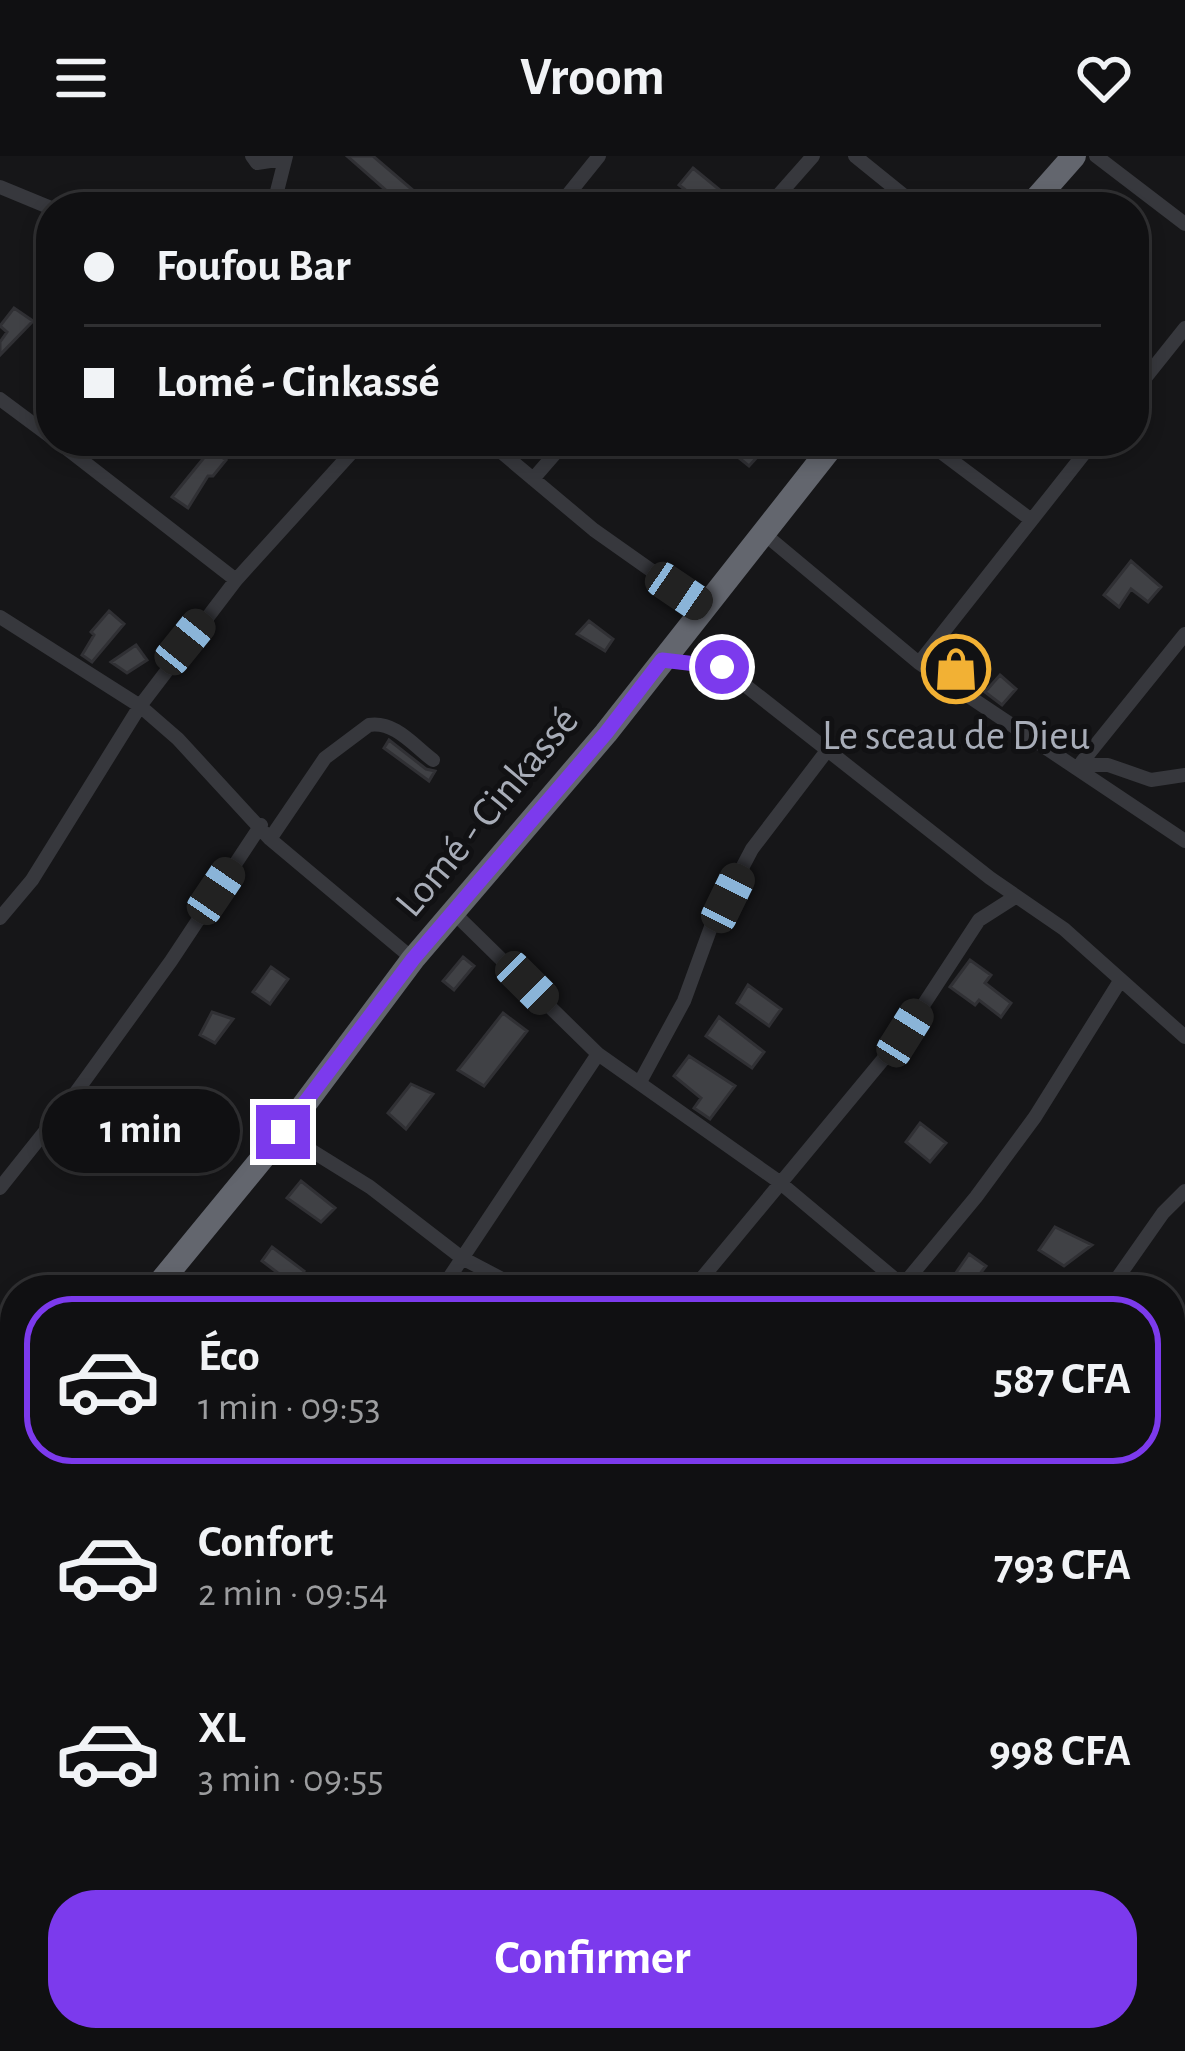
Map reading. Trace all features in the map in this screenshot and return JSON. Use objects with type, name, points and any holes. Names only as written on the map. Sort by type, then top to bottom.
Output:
[{"type":"highway","points":[[1042,192],[1074,156]]},
{"type":"highway","name":"Lomé - Cinkassé","points":[[166,1275],[283,1132],[413,959],[662,660],[824,456]]},
{"type":"street","points":[[252,156],[257,163],[285,157],[277,192]]},
{"type":"street","points":[[570,192],[599,156]]},
{"type":"street","points":[[781,192],[813,156]]},
{"type":"street","points":[[855,156],[899,192]]},
{"type":"street","points":[[1096,156],[1143,192]]},
{"type":"street","points":[[1,190],[36,203]]},
{"type":"street","points":[[1149,196],[1185,224]]},
{"type":"street","points":[[1149,373],[1185,328]]},
{"type":"street","points":[[0,399],[36,426]]},
{"type":"street","points":[[76,456],[236,580]]},
{"type":"street","points":[[0,918],[32,880],[140,706],[236,580],[348,456]]},
{"type":"street","points":[[506,456],[594,530],[703,608]]},
{"type":"street","points":[[533,478],[553,456]]},
{"type":"street","points":[[946,456],[1030,519]]},
{"type":"street","points":[[919,663],[1082,456]]},
{"type":"street","points":[[762,532],[919,663],[1080,766],[1185,841]]},
{"type":"street","points":[[0,617],[140,706],[178,739],[271,839],[413,959]]},
{"type":"street","points":[[1080,766],[1185,634]]},
{"type":"street","points":[[662,660],[722,667],[1015,897],[1064,929],[1185,1037]]},
{"type":"street","points":[[271,839],[326,758],[369,725],[378,723],[396,730],[433,760]]},
{"type":"street","points":[[640,1082],[684,1001],[711,927],[752,849],[826,752]]},
{"type":"street","points":[[1080,766],[1108,765],[1151,779],[1185,775]]},
{"type":"street","points":[[0,1188],[146,997],[261,825]]},
{"type":"street","points":[[704,1275],[905,1033],[979,920],[1015,897]]},
{"type":"street","points":[[454,913],[598,1054],[778,1181],[887,1275]]},
{"type":"street","points":[[914,1275],[1035,1117],[1120,981]]},
{"type":"street","points":[[451,1275],[598,1054]]},
{"type":"street","points":[[283,1132],[370,1187],[462,1258],[494,1275]]},
{"type":"street","points":[[1120,1275],[1185,1190]]},
{"type":"building","points":[[347,156],[373,156],[415,192],[388,192]]},
{"type":"building","points":[[693,168],[721,191],[688,192],[679,185]]},
{"type":"building","points":[[14,308],[33,321],[0,355],[0,342],[7,332],[0,326]]},
{"type":"building","points":[[205,456],[226,460],[208,476],[188,508],[172,497]]},
{"type":"building","points":[[737,456],[758,456],[749,466]]},
{"type":"building","points":[[1131,561],[1161,587],[1148,602],[1131,589],[1119,607],[1104,595]]},
{"type":"building","points":[[109,611],[124,624],[92,662],[82,655],[94,635],[91,632]]},
{"type":"building","points":[[589,621],[613,639],[605,651],[577,634]]},
{"type":"building","points":[[136,645],[147,660],[127,673],[111,662]]},
{"type":"building","points":[[1000,675],[1016,689],[1002,705],[985,692]]},
{"type":"building","points":[[389,740],[435,771],[429,781],[384,748]]},
{"type":"building","points":[[463,957],[474,966],[454,990],[443,981]]},
{"type":"building","points":[[970,960],[991,975],[985,983],[1011,1003],[1001,1017],[950,987]]},
{"type":"building","points":[[271,967],[288,979],[270,1004],[253,992]]},
{"type":"building","points":[[748,985],[781,1009],[769,1026],[737,1003]]},
{"type":"building","points":[[212,1012],[233,1019],[215,1043],[200,1035]]},
{"type":"building","points":[[503,1013],[527,1031],[484,1086],[458,1070]]},
{"type":"building","points":[[719,1017],[764,1052],[752,1068],[706,1036]]},
{"type":"building","points":[[689,1056],[735,1086],[710,1119],[694,1108],[701,1098],[674,1076]]},
{"type":"building","points":[[411,1084],[433,1094],[406,1129],[388,1113]]},
{"type":"building","points":[[920,1123],[946,1143],[930,1162],[906,1142]]},
{"type":"building","points":[[301,1181],[335,1208],[321,1222],[287,1198]]},
{"type":"building","points":[[1055,1227],[1092,1245],[1064,1266],[1039,1250]]},
{"type":"building","points":[[272,1247],[304,1271],[281,1275],[262,1261]]},
{"type":"building","points":[[969,1254],[986,1266],[979,1275],[954,1275]]},
{"type":"place","name":"Le sceau de Dieu","points":[[956,669]]},
{"type":"route","points":[[283,1132],[413,959],[606,733],[662,660],[722,667]]}]
